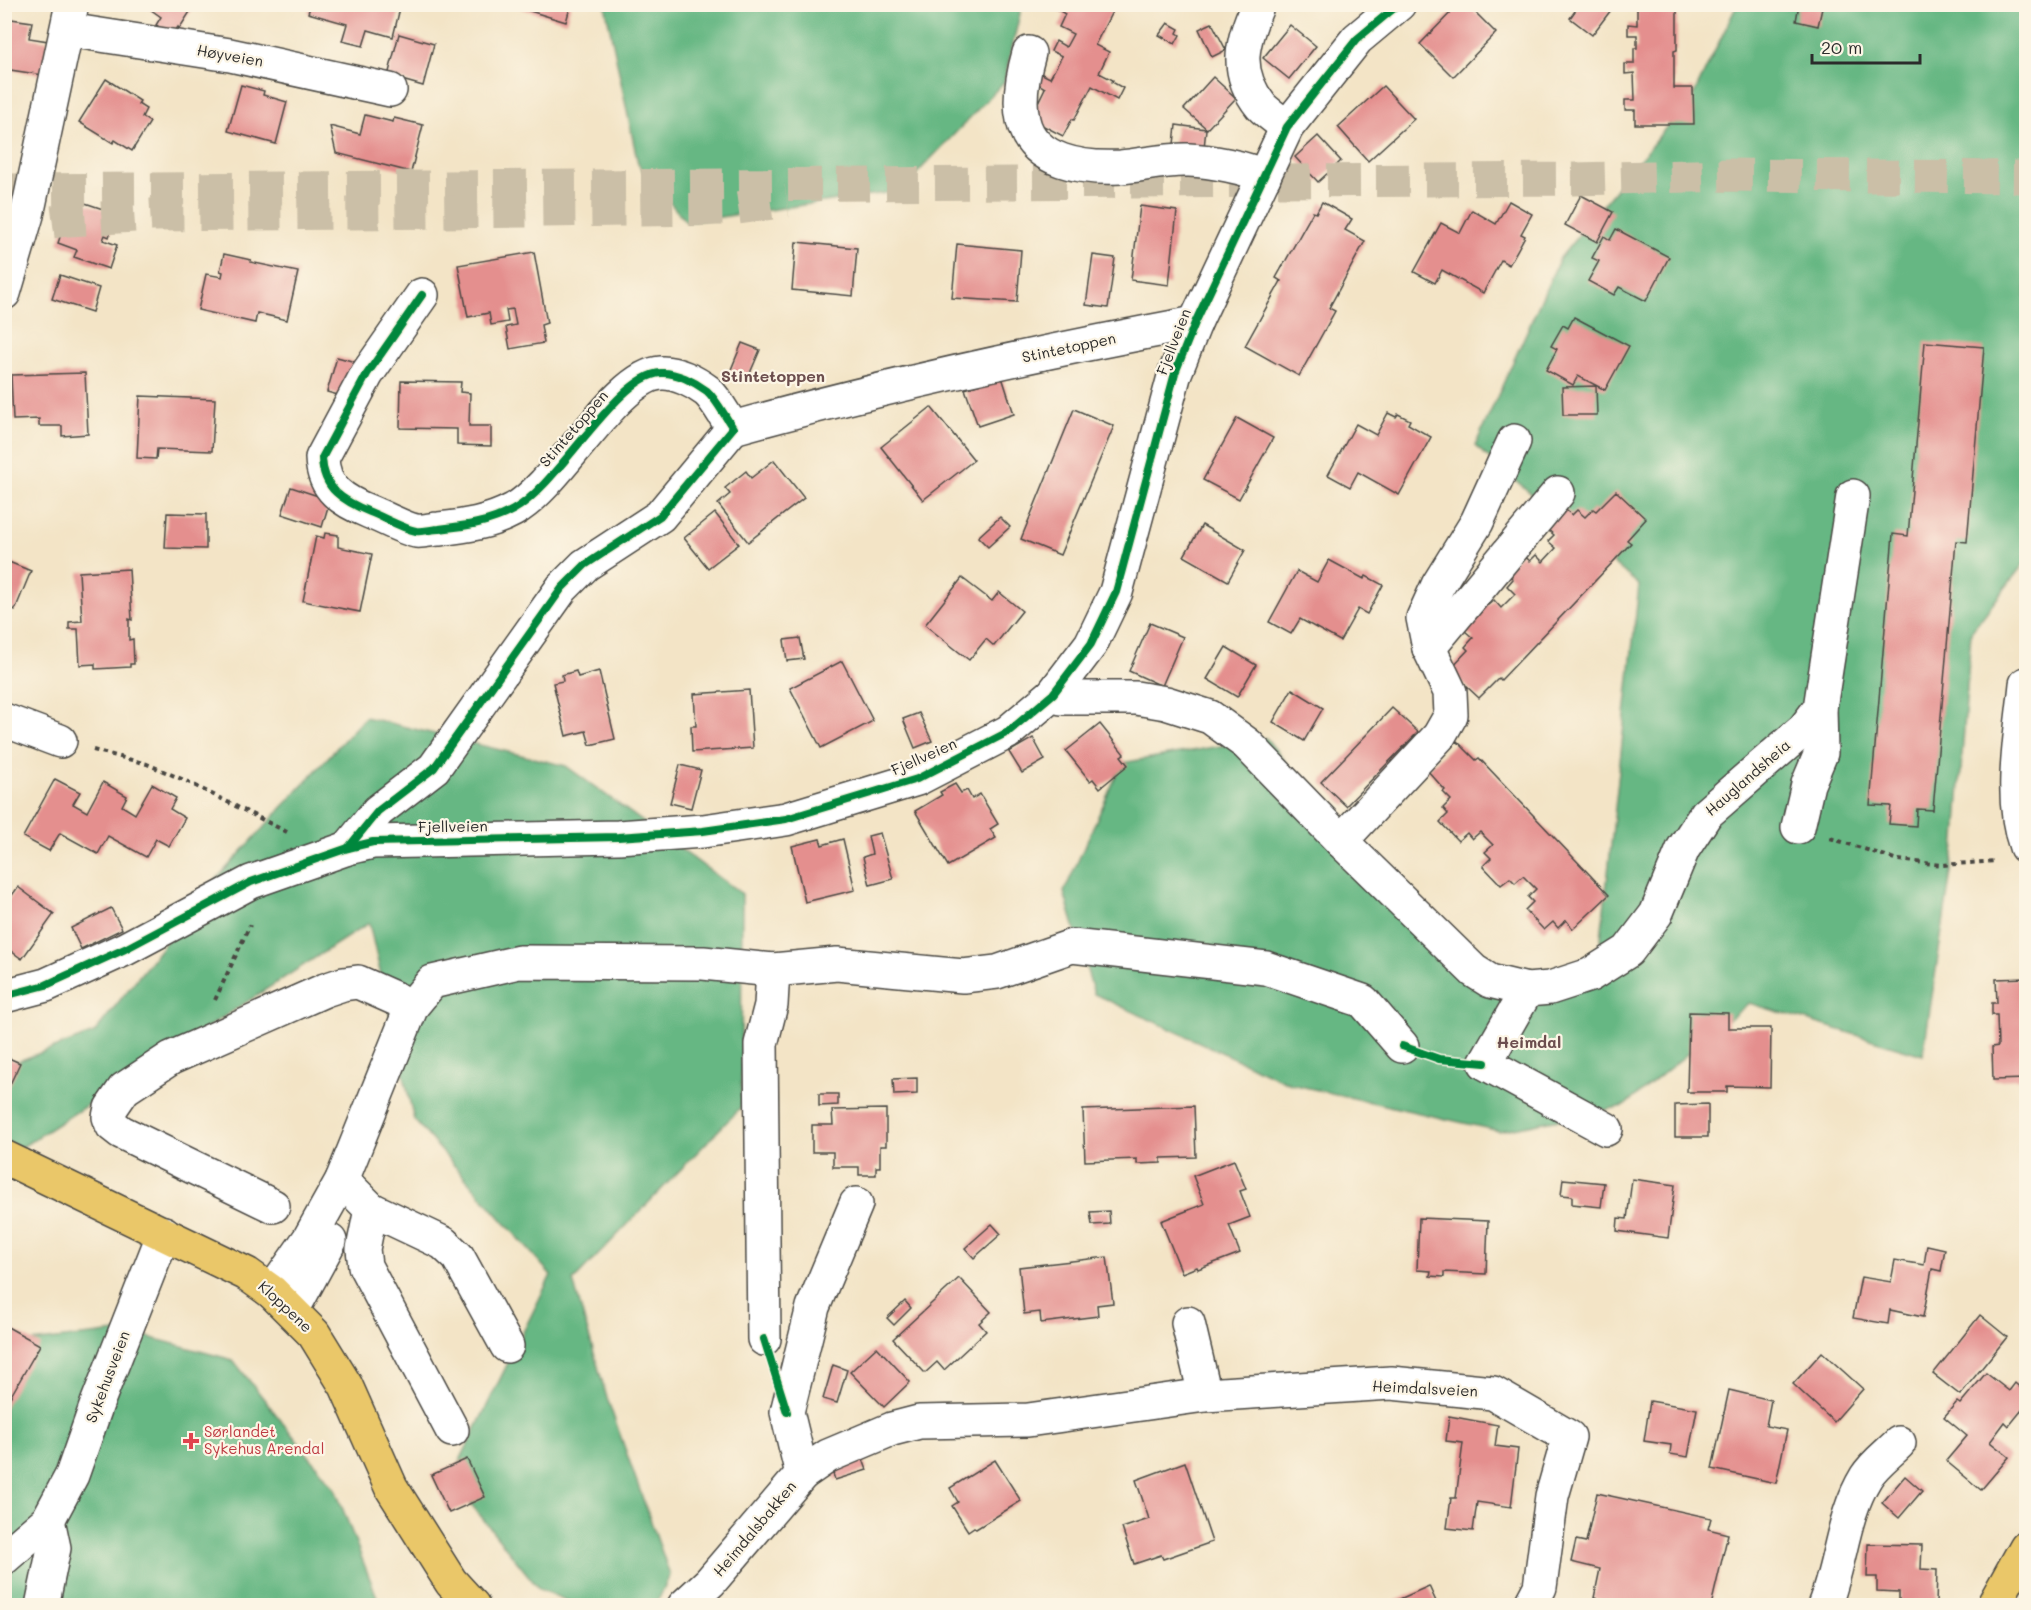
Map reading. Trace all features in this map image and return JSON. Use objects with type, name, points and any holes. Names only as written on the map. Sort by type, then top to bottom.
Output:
[{"type":"main road","name":"Kloppene","points":[[4,1156],[248,1274],[282,1302],[314,1334],[346,1386],[391,1487],[451,1582],[473,1605]]},
{"type":"main road","points":[[1993,1605],[2026,1547]]},
{"type":"street","points":[[1258,4],[1247,31],[1242,55],[1244,76],[1262,107],[1287,127]]},
{"type":"street","name":"Fjellveien","points":[[4,996],[46,985],[125,950],[251,882],[348,848],[373,842],[618,837],[703,831],[786,819],[917,779],[1008,732],[1053,694],[1091,644],[1116,592],[1175,373],[1195,323],[1287,127],[1357,39],[1399,4]]},
{"type":"street","name":"Høyveien","points":[[4,293],[27,215],[70,17],[390,90]]},
{"type":"street","points":[[1029,52],[1022,78],[1022,119],[1028,135],[1048,155],[1074,165],[1118,167],[1189,160],[1252,170],[1264,177]]},
{"type":"street","name":"Stintetoppen","points":[[422,295],[367,374],[322,458],[323,474],[332,490],[355,506],[416,531],[474,525],[515,509],[540,489],[621,395],[647,377],[659,372],[674,373],[708,392],[733,429],[801,410],[1065,347],[1195,323]]},
{"type":"street","points":[[348,848],[378,811],[434,768],[562,588],[585,565],[660,516],[733,429]]},
{"type":"street","points":[[1341,841],[1439,736],[1451,715],[1450,692],[1429,648],[1423,618],[1438,585],[1477,522],[1514,441]]},
{"type":"street","points":[[1429,648],[1558,493]]},
{"type":"street","name":"Hauglandsheia","points":[[1053,694],[1061,698],[1136,699],[1166,703],[1210,717],[1247,744],[1341,841],[1474,970],[1490,981],[1527,990],[1550,988],[1590,975],[1628,951],[1656,914],[1683,849],[1706,814],[1804,729],[1820,708],[1853,496]]},
{"type":"street","points":[[2015,854],[2019,814],[2018,772],[2026,684]]},
{"type":"street","points":[[1798,827],[1808,784],[1821,753],[1820,708]]},
{"type":"street","points":[[4,720],[60,741]]},
{"type":"street","points":[[282,1302],[345,1213],[342,1180],[412,1006],[432,982],[519,962],[703,963],[773,970],[837,964],[963,976],[997,972],[1072,946],[1266,968],[1364,1001],[1402,1046]]},
{"type":"street","points":[[764,1339],[761,1044],[771,1005],[773,970]]},
{"type":"street","points":[[273,1206],[121,1132],[112,1125],[109,1117],[111,1108],[124,1089],[171,1058],[325,990],[358,982],[412,1006]]},
{"type":"street","points":[[1527,990],[1485,1063],[1606,1130]]},
{"type":"street","points":[[342,1180],[371,1209],[443,1243],[458,1257],[507,1346]]},
{"type":"street","name":"Heimdalsbakken","points":[[684,1605],[710,1582],[802,1474],[787,1412],[813,1307],[856,1204]]},
{"type":"street","points":[[371,1209],[363,1249],[365,1266],[452,1430]]},
{"type":"street","name":"Sykehusveien","points":[[4,1558],[48,1520],[72,1475],[98,1401],[164,1233]]},
{"type":"street","points":[[802,1474],[828,1456],[892,1429],[919,1422],[1028,1420],[1204,1395],[1188,1323]]},
{"type":"street","name":"Heimdalsveien","points":[[1204,1395],[1391,1383],[1493,1393],[1569,1437],[1552,1496],[1540,1587],[1530,1605]]},
{"type":"street","points":[[1824,1605],[1831,1588],[1850,1509],[1867,1475],[1899,1443]]},
{"type":"street","points":[[42,1605],[54,1548],[48,1520]]},
{"type":"path","points":[[60,741],[147,764],[184,780],[296,837]]},
{"type":"path","points":[[1798,827],[1898,860],[1942,865],[2015,854]]},
{"type":"path","points":[[212,1007],[248,927]]},
{"type":"green space","points":[[605,4],[1022,5],[1004,82],[900,191],[686,222],[638,164]]},
{"type":"green space","points":[[1737,5],[2026,5],[2026,561],[1971,632],[1956,839],[1923,1055],[1749,1003],[1624,1106],[1499,1131],[1291,1084],[1094,994],[1064,892],[1122,763],[1266,738],[1340,827],[1475,963],[1597,975],[1639,585],[1475,446],[1560,258],[1695,92]]},
{"type":"green space","points":[[365,717],[566,766],[742,894],[741,1107],[573,1281],[607,1398],[670,1575],[656,1605],[577,1605],[539,1589],[451,1479],[551,1275],[414,1120],[369,923],[5,1158],[5,1066],[94,1033],[211,885]]},
{"type":"green space","points":[[126,1331],[233,1360],[335,1489],[380,1605],[5,1605],[4,1345]]},
{"type":"building","points":[[143,4],[195,4],[179,29],[178,27],[172,35],[156,25],[161,17]]},
{"type":"building","points":[[311,4],[401,4],[393,37],[368,30],[363,46],[342,41],[347,24],[308,13]]},
{"type":"building","points":[[507,4],[571,4],[566,22]]},
{"type":"building","points":[[1057,4],[1116,4],[1095,45],[1109,52],[1099,73],[1123,88],[1117,100],[1092,86],[1063,136],[1030,119],[1045,88],[1035,82],[1040,73],[1050,78],[1062,56],[1051,51],[1056,41],[1066,47],[1073,34],[1059,27],[1065,14],[1055,8]]},
{"type":"building","points":[[1459,4],[1467,4],[1496,33],[1453,77],[1420,44]]},
{"type":"building","points":[[1580,4],[1604,4],[1611,10],[1592,35],[1570,18]]},
{"type":"building","points":[[1637,4],[1677,4],[1674,88],[1693,88],[1694,124],[1635,124],[1635,110],[1625,110],[1625,100],[1635,100],[1634,73],[1625,74],[1625,64],[1634,64],[1637,35],[1628,35],[1628,24],[1637,25]]},
{"type":"building","points":[[1799,4],[1823,4],[1818,26],[1796,21]]},
{"type":"building","points":[[4,18],[32,22],[29,38],[48,41],[43,75],[4,69]]},
{"type":"building","points":[[1168,23],[1179,29],[1177,33],[1180,35],[1175,44],[1159,35]]},
{"type":"building","points":[[1212,23],[1226,50],[1212,57],[1199,29]]},
{"type":"building","points":[[1290,25],[1316,46],[1289,79],[1263,58]]},
{"type":"building","points":[[399,34],[434,44],[423,86],[388,76]]},
{"type":"building","points":[[1213,77],[1236,98],[1207,129],[1184,109]]},
{"type":"building","points":[[106,79],[140,101],[138,104],[146,109],[142,117],[150,122],[132,151],[115,140],[113,143],[79,122]]},
{"type":"building","points":[[241,85],[264,91],[263,95],[287,102],[276,144],[228,131]]},
{"type":"building","points":[[1383,86],[1414,119],[1368,161],[1338,127]]},
{"type":"building","points":[[365,115],[393,122],[394,118],[423,125],[411,172],[336,153],[330,126],[360,134]]},
{"type":"building","points":[[1176,125],[1206,129],[1203,157],[1173,154]]},
{"type":"building","points":[[1318,136],[1341,161],[1318,182],[1295,157]]},
{"type":"building","points":[[1581,195],[1613,212],[1597,242],[1565,225]]},
{"type":"building","points":[[73,199],[112,212],[109,223],[113,225],[109,237],[105,235],[103,240],[117,245],[109,269],[74,257],[77,250],[58,243]]},
{"type":"building","points":[[1509,201],[1532,214],[1521,234],[1525,236],[1509,265],[1501,260],[1483,293],[1442,270],[1435,283],[1414,272],[1441,223],[1460,233],[1472,210],[1496,224]]},
{"type":"building","points":[[1322,202],[1352,219],[1345,230],[1365,241],[1329,308],[1335,311],[1299,376],[1245,346],[1281,281],[1276,278],[1313,212],[1316,213]]},
{"type":"building","points":[[1140,206],[1177,211],[1169,285],[1131,280]]},
{"type":"building","points":[[1616,229],[1669,257],[1646,301],[1619,287],[1614,295],[1588,281],[1599,261],[1592,258],[1604,236],[1610,240]]},
{"type":"building","points":[[796,242],[857,248],[853,296],[792,290]]},
{"type":"building","points":[[957,244],[1021,250],[1017,302],[952,298]]},
{"type":"building","points":[[534,252],[547,323],[541,325],[544,343],[510,349],[506,327],[516,325],[513,309],[506,310],[508,322],[491,325],[489,313],[468,317],[458,265]]},
{"type":"building","points":[[224,254],[298,272],[287,320],[257,313],[255,323],[198,310],[206,274],[222,277],[223,272],[220,271]]},
{"type":"building","points":[[1093,255],[1115,258],[1108,308],[1086,305]]},
{"type":"building","points":[[60,275],[99,288],[92,312],[52,299]]},
{"type":"building","points":[[1574,317],[1629,346],[1605,390],[1578,376],[1573,385],[1546,370],[1557,349],[1551,346],[1563,325],[1568,328]]},
{"type":"building","points":[[1925,342],[1984,347],[1967,542],[1956,541],[1933,810],[1917,809],[1916,826],[1889,824],[1891,806],[1870,805],[1893,534],[1908,536]]},
{"type":"building","points":[[742,343],[760,350],[747,380],[730,372]]},
{"type":"building","points":[[337,357],[359,363],[349,398],[327,392]]},
{"type":"building","points":[[85,373],[88,434],[62,436],[62,426],[39,426],[39,419],[13,420],[11,375]]},
{"type":"building","points":[[1002,377],[1014,414],[978,426],[965,389]]},
{"type":"building","points":[[401,381],[461,382],[460,392],[470,393],[469,426],[491,426],[491,446],[457,445],[457,429],[400,428]]},
{"type":"building","points":[[1596,386],[1597,415],[1563,415],[1562,387]]},
{"type":"building","points":[[140,396],[215,399],[212,451],[157,449],[156,459],[137,458]]},
{"type":"building","points":[[931,407],[974,460],[923,500],[881,447]]},
{"type":"building","points":[[1074,409],[1114,426],[1060,555],[1021,539]]},
{"type":"building","points":[[1388,413],[1396,417],[1398,414],[1410,420],[1408,424],[1431,437],[1399,495],[1358,472],[1350,487],[1328,475],[1356,424],[1376,435]]},
{"type":"building","points":[[1237,418],[1273,438],[1239,499],[1203,480]]},
{"type":"building","points":[[774,460],[804,498],[748,542],[718,504],[730,494],[725,488],[746,471],[751,478]]},
{"type":"building","points":[[291,487],[330,500],[322,527],[282,514]]},
{"type":"building","points":[[1616,491],[1646,519],[1627,540],[1631,543],[1501,680],[1499,678],[1479,698],[1449,670],[1468,650],[1465,647],[1473,638],[1465,631],[1470,625],[1462,617],[1480,598],[1488,605],[1494,600],[1501,608],[1515,594],[1507,586],[1513,579],[1504,571],[1521,553],[1530,561],[1536,555],[1543,562],[1556,548],[1548,541],[1554,535],[1545,527],[1563,508],[1572,515],[1577,510],[1585,517],[1593,509],[1596,511]]},
{"type":"building","points":[[167,513],[206,514],[206,549],[165,548]]},
{"type":"building","points":[[715,513],[739,544],[708,568],[684,538]]},
{"type":"building","points":[[1000,517],[1010,527],[988,547],[978,537]]},
{"type":"building","points":[[1202,525],[1245,550],[1228,581],[1184,556]]},
{"type":"building","points":[[325,533],[338,535],[338,547],[372,554],[360,612],[303,601],[316,536],[324,538]]},
{"type":"building","points":[[4,560],[31,571],[15,610],[4,604]]},
{"type":"building","points":[[1329,560],[1364,579],[1366,576],[1383,585],[1367,614],[1358,609],[1340,641],[1300,619],[1291,634],[1269,622],[1297,571],[1317,582]]},
{"type":"building","points":[[129,569],[132,620],[129,619],[129,640],[133,639],[134,664],[130,664],[130,667],[95,669],[95,664],[80,665],[78,629],[69,629],[69,622],[82,621],[79,572]]},
{"type":"building","points":[[962,578],[992,601],[999,592],[1022,611],[994,646],[986,639],[969,660],[925,625]]},
{"type":"building","points":[[1150,623],[1183,637],[1162,686],[1129,671]]},
{"type":"building","points":[[800,638],[804,659],[787,661],[784,640]]},
{"type":"building","points":[[1226,647],[1256,665],[1237,697],[1207,679]]},
{"type":"building","points":[[842,661],[873,721],[821,748],[790,688]]},
{"type":"building","points":[[576,671],[578,677],[599,671],[615,739],[590,745],[586,731],[566,736],[553,683],[563,681],[562,675]]},
{"type":"building","points":[[1292,689],[1323,708],[1304,741],[1273,722]]},
{"type":"building","points":[[749,690],[753,748],[692,752],[691,726],[696,726],[694,694]]},
{"type":"building","points":[[1392,708],[1418,732],[1346,806],[1321,782]]},
{"type":"building","points":[[919,713],[932,741],[915,748],[903,719]]},
{"type":"building","points":[[1100,724],[1124,754],[1121,756],[1128,765],[1100,788],[1093,779],[1090,781],[1066,751]]},
{"type":"building","points":[[1033,738],[1045,760],[1022,773],[1009,752]]},
{"type":"building","points":[[1457,741],[1476,760],[1479,758],[1609,895],[1573,929],[1566,920],[1558,928],[1553,922],[1544,930],[1525,910],[1533,902],[1528,897],[1536,889],[1523,876],[1515,883],[1510,878],[1501,885],[1483,866],[1491,858],[1485,852],[1493,845],[1480,832],[1472,839],[1467,833],[1458,841],[1440,822],[1448,814],[1443,808],[1451,800],[1427,770]]},
{"type":"building","points":[[680,765],[701,770],[691,808],[670,803]]},
{"type":"building","points":[[55,779],[80,792],[73,804],[87,812],[103,782],[127,796],[122,806],[135,814],[152,784],[176,798],[170,809],[185,818],[169,846],[156,839],[146,857],[108,836],[98,854],[60,833],[49,851],[23,837]]},
{"type":"building","points":[[955,784],[961,793],[967,790],[972,799],[980,794],[998,824],[990,829],[996,838],[948,866],[915,811],[942,795],[940,792]]},
{"type":"building","points":[[880,833],[893,879],[870,885],[863,857],[872,854],[868,836]]},
{"type":"building","points":[[820,839],[822,845],[843,839],[855,890],[805,902],[792,846]]},
{"type":"building","points":[[18,887],[54,914],[22,959],[4,946],[4,906]]},
{"type":"building","points":[[111,908],[122,929],[81,949],[71,928]]},
{"type":"building","points":[[2026,978],[2026,1079],[1993,1080],[1992,1047],[1998,1046],[1997,1015],[1992,1015],[1992,1003],[1997,1003],[1996,979]]},
{"type":"building","points":[[1689,1012],[1728,1013],[1728,1028],[1771,1028],[1770,1087],[1727,1086],[1727,1092],[1687,1092]]},
{"type":"building","points":[[4,1056],[20,1063],[4,1097]]},
{"type":"building","points":[[917,1078],[917,1094],[894,1095],[893,1079]]},
{"type":"building","points":[[819,1094],[838,1094],[838,1105],[819,1106]]},
{"type":"building","points":[[1708,1104],[1708,1137],[1675,1137],[1675,1105]]},
{"type":"building","points":[[1194,1106],[1196,1157],[1161,1158],[1161,1163],[1137,1164],[1137,1159],[1085,1161],[1083,1110]]},
{"type":"building","points":[[886,1109],[886,1146],[880,1146],[880,1167],[876,1167],[876,1175],[859,1175],[859,1167],[833,1167],[833,1152],[812,1152],[812,1125],[833,1125],[832,1110]]},
{"type":"building","points":[[1234,1160],[1246,1189],[1240,1191],[1250,1217],[1229,1225],[1240,1253],[1182,1273],[1161,1221],[1204,1204],[1193,1176]]},
{"type":"building","points":[[1563,1179],[1604,1183],[1601,1207],[1572,1204],[1572,1196],[1561,1195]]},
{"type":"building","points":[[1632,1179],[1675,1185],[1668,1238],[1617,1231],[1618,1218],[1627,1219]]},
{"type":"building","points":[[1109,1211],[1110,1224],[1092,1225],[1090,1212]]},
{"type":"building","points":[[1419,1218],[1488,1221],[1486,1274],[1444,1272],[1444,1277],[1430,1276],[1431,1271],[1417,1270]]},
{"type":"building","points":[[992,1224],[1001,1234],[974,1258],[965,1248]]},
{"type":"building","points":[[1927,1245],[1945,1249],[1941,1271],[1932,1269],[1923,1317],[1890,1310],[1888,1324],[1853,1318],[1861,1277],[1891,1282],[1895,1260],[1924,1265]]},
{"type":"building","points":[[1107,1257],[1113,1303],[1097,1305],[1098,1316],[1041,1323],[1040,1312],[1024,1314],[1019,1267]]},
{"type":"building","points":[[959,1278],[991,1312],[979,1323],[986,1331],[944,1370],[937,1362],[925,1373],[893,1339]]},
{"type":"building","points":[[905,1301],[911,1308],[894,1325],[887,1318]]},
{"type":"building","points":[[1980,1315],[2007,1337],[1960,1395],[1933,1374]]},
{"type":"building","points":[[4,1325],[40,1345],[4,1408]]},
{"type":"building","points":[[877,1347],[910,1382],[884,1407],[850,1372]]},
{"type":"building","points":[[1822,1352],[1863,1389],[1834,1422],[1793,1384]]},
{"type":"building","points":[[833,1365],[847,1370],[837,1403],[823,1399]]},
{"type":"building","points":[[1986,1373],[2009,1391],[2015,1383],[2026,1393],[2026,1405],[2009,1426],[2005,1422],[1990,1442],[2009,1457],[1981,1490],[1946,1461],[1967,1436],[1944,1417],[1957,1402],[1960,1404]]},
{"type":"building","points":[[1729,1390],[1771,1400],[1766,1426],[1787,1430],[1776,1483],[1712,1469]]},
{"type":"building","points":[[1650,1401],[1697,1409],[1688,1457],[1670,1454],[1671,1445],[1644,1441]]},
{"type":"building","points":[[1449,1416],[1498,1425],[1495,1446],[1518,1449],[1511,1507],[1477,1502],[1473,1531],[1447,1528],[1451,1498],[1456,1498],[1463,1443],[1446,1441]]},
{"type":"building","points":[[860,1451],[867,1470],[835,1480],[829,1461]]},
{"type":"building","points":[[467,1459],[485,1497],[449,1513],[431,1475]]},
{"type":"building","points":[[995,1460],[1021,1501],[976,1529],[974,1527],[968,1531],[952,1506],[958,1502],[950,1488]]},
{"type":"building","points":[[1185,1462],[1212,1542],[1163,1559],[1161,1555],[1134,1564],[1122,1528],[1149,1519],[1136,1480]]},
{"type":"building","points":[[1905,1476],[1922,1491],[1899,1518],[1882,1503]]},
{"type":"building","points":[[1597,1493],[1711,1518],[1708,1529],[1728,1534],[1711,1606],[1626,1606],[1594,1598],[1600,1569],[1571,1562],[1576,1540],[1586,1542]]},
{"type":"building","points":[[1868,1544],[1922,1545],[1921,1569],[1937,1570],[1936,1606],[1899,1606],[1899,1592],[1877,1591],[1877,1577],[1867,1577]]},
{"type":"building","points":[[1429,1586],[1438,1606],[1384,1606]]},
{"type":"tunnel","points":[[4,190],[1574,179],[1728,175],[2026,177]]},
{"type":"tunnel","points":[[4,228],[68,220],[151,215],[730,209],[787,201]]},
{"type":"cycle path","points":[[4,996],[46,985],[125,949],[251,882],[348,848],[373,842],[618,837],[703,831],[786,819],[917,779],[1008,732],[1053,694],[1091,644],[1116,592],[1175,373],[1195,323],[1287,127],[1357,39],[1399,4]]},
{"type":"cycle path","points":[[348,848],[378,811],[434,768],[562,588],[585,565],[660,516],[733,428],[707,391],[685,378],[661,373],[644,378],[626,392],[549,479],[513,510],[486,521],[449,528],[419,531],[399,525],[351,503],[336,492],[326,478],[322,458],[367,374],[422,295]]},
{"type":"cycle path","points":[[1402,1046],[1439,1059],[1485,1063]]},
{"type":"cycle path","points":[[764,1339],[787,1412]]},
{"type":"place","name":"Sørlandet Sykehus Arendal","points":[[191,1441]]},
{"type":"district","name":"Stintetoppen","points":[[773,376]]},
{"type":"district","name":"Heimdal","points":[[1529,1042]]}]
